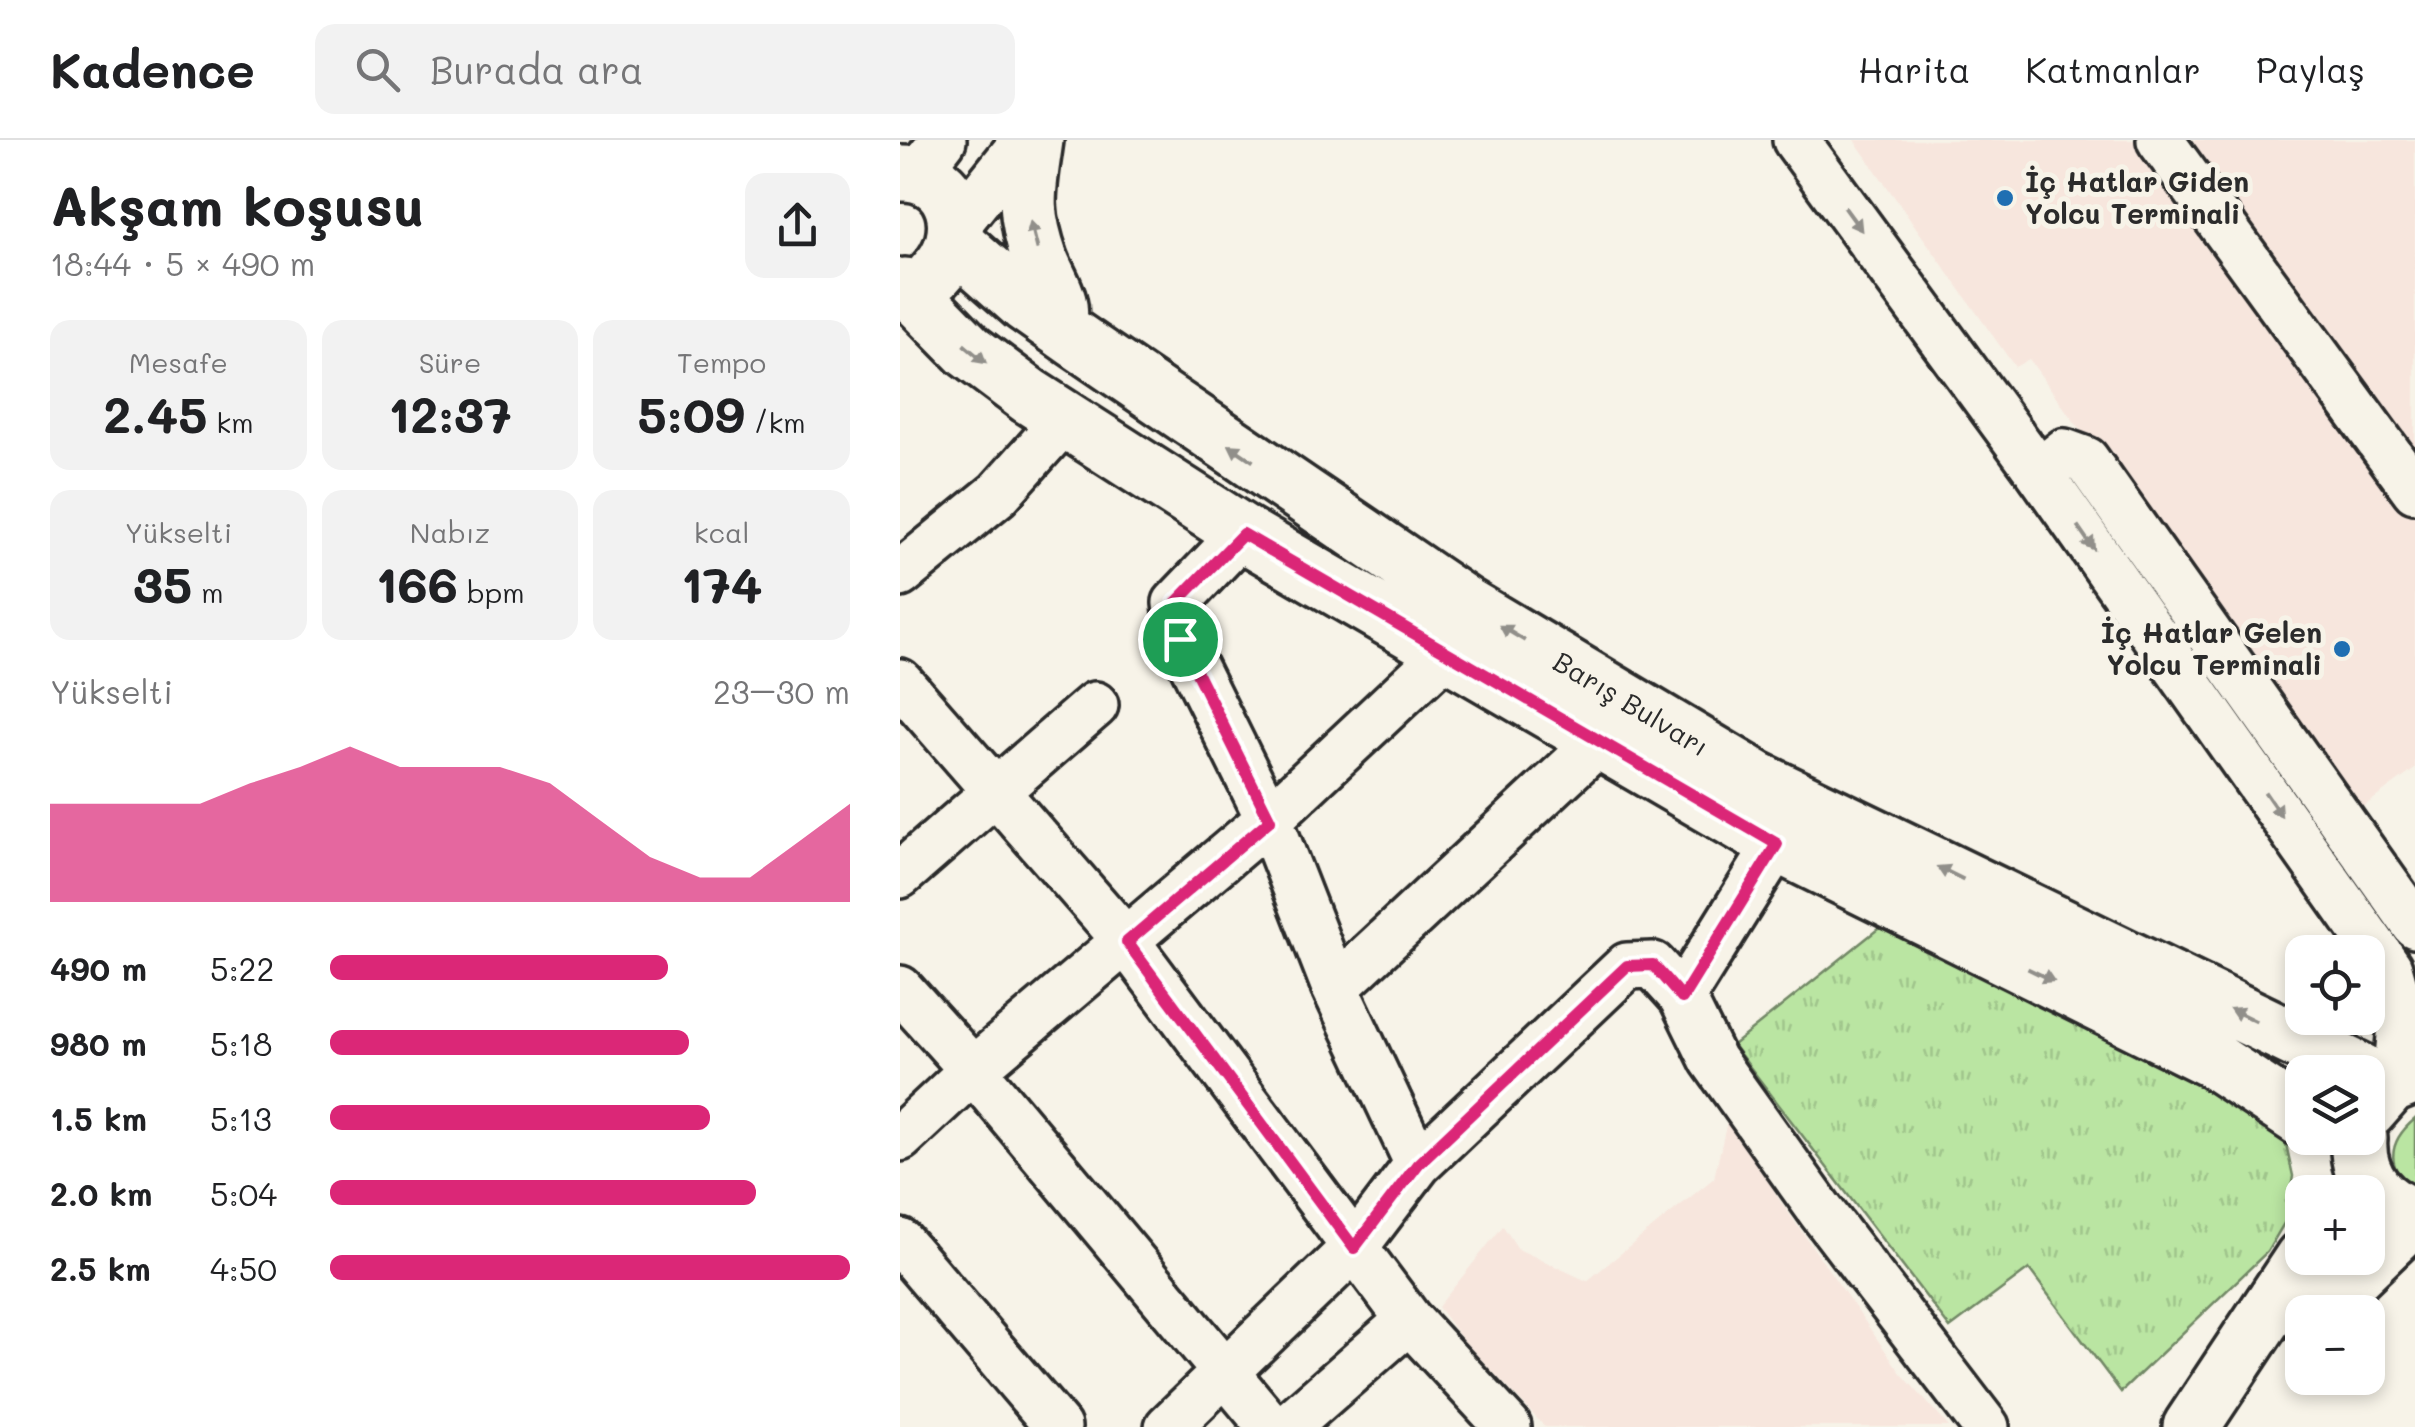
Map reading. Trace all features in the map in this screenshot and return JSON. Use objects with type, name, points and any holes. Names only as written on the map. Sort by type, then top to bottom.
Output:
[{"type":"main road","points":[[1035,140],[1026,199],[1036,248],[1061,308],[1056,326]]},
{"type":"main road","name":"Barış Bulvarı","points":[[913,164],[949,199],[957,234],[1056,326],[1465,605],[1758,780],[2285,1071]]},
{"type":"main road","points":[[902,286],[937,273],[949,259],[957,234]]},
{"type":"main road","name":"Barış Bulvarı","points":[[902,286],[969,351],[1064,420],[1243,534],[1777,844],[2213,1060],[2285,1108]]},
{"type":"main road","name":"Barış Bulvarı","points":[[2371,1155],[2372,1190],[2390,1207],[2414,1217]]},
{"type":"main road","points":[[2333,1295],[2414,1217]]},
{"type":"main road","points":[[2192,1427],[2292,1275]]},
{"type":"main road","points":[[2192,1427],[2285,1340]]},
{"type":"street","points":[[957,234],[1025,140]]},
{"type":"street","points":[[1796,140],[2039,472],[2389,968],[2402,1014],[2385,1067]]},
{"type":"street","points":[[2160,140],[2415,490]]},
{"type":"street","points":[[900,574],[998,494],[1064,420]]},
{"type":"street","points":[[2039,472],[2064,452],[2086,460],[2415,925]]},
{"type":"street","points":[[1243,534],[1176,603],[1180,639],[1270,820],[1334,988],[1418,1164]]},
{"type":"street","points":[[900,1138],[974,1070],[1270,820],[1447,652]]},
{"type":"street","points":[[900,682],[1127,942],[1408,1320],[1508,1427]]},
{"type":"street","points":[[900,875],[1095,705]]},
{"type":"street","points":[[1334,988],[1601,740]]},
{"type":"street","points":[[1682,998],[1777,844]]},
{"type":"street","points":[[1168,1427],[1354,1248],[1418,1164],[1627,966],[1653,965],[1682,998],[1723,1075],[1820,1210],[1986,1427]]},
{"type":"street","points":[[900,989],[974,1070],[1271,1427]]},
{"type":"street","points":[[900,1242],[1058,1427]]},
{"type":"street","points":[[1286,1427],[1408,1320]]},
{"type":"shaded area","points":[[1854,140],[2415,140],[2415,769],[2356,812],[2029,359],[2015,367]]},
{"type":"shaded area","points":[[1728,1117],[1781,1202],[1901,1373],[1949,1427],[1545,1427],[1462,1339],[1438,1307],[1503,1226],[1518,1249],[1587,1281],[1714,1178]]},
{"type":"green space","points":[[1888,921],[2240,1098],[2284,1135],[2285,1155],[2288,1155],[2293,1175],[2285,1175],[2285,1222],[2267,1252],[2121,1392],[2029,1269],[1950,1328],[1733,1045]]},
{"type":"green space","points":[[2415,1119],[2415,1193],[2399,1175],[2393,1156],[2399,1137]]},
{"type":"place","name":"İç Hatlar Giden Yolcu Terminali","points":[[2005,198]]},
{"type":"place","name":"İç Hatlar Gelen Yolcu Terminali","points":[[2342,649]]},
{"type":"route","points":[[1243,534],[1777,844],[1682,998],[1653,965],[1627,966],[1418,1164],[1354,1248],[1127,942],[1270,820],[1180,639],[1176,603],[1243,534]]}]
